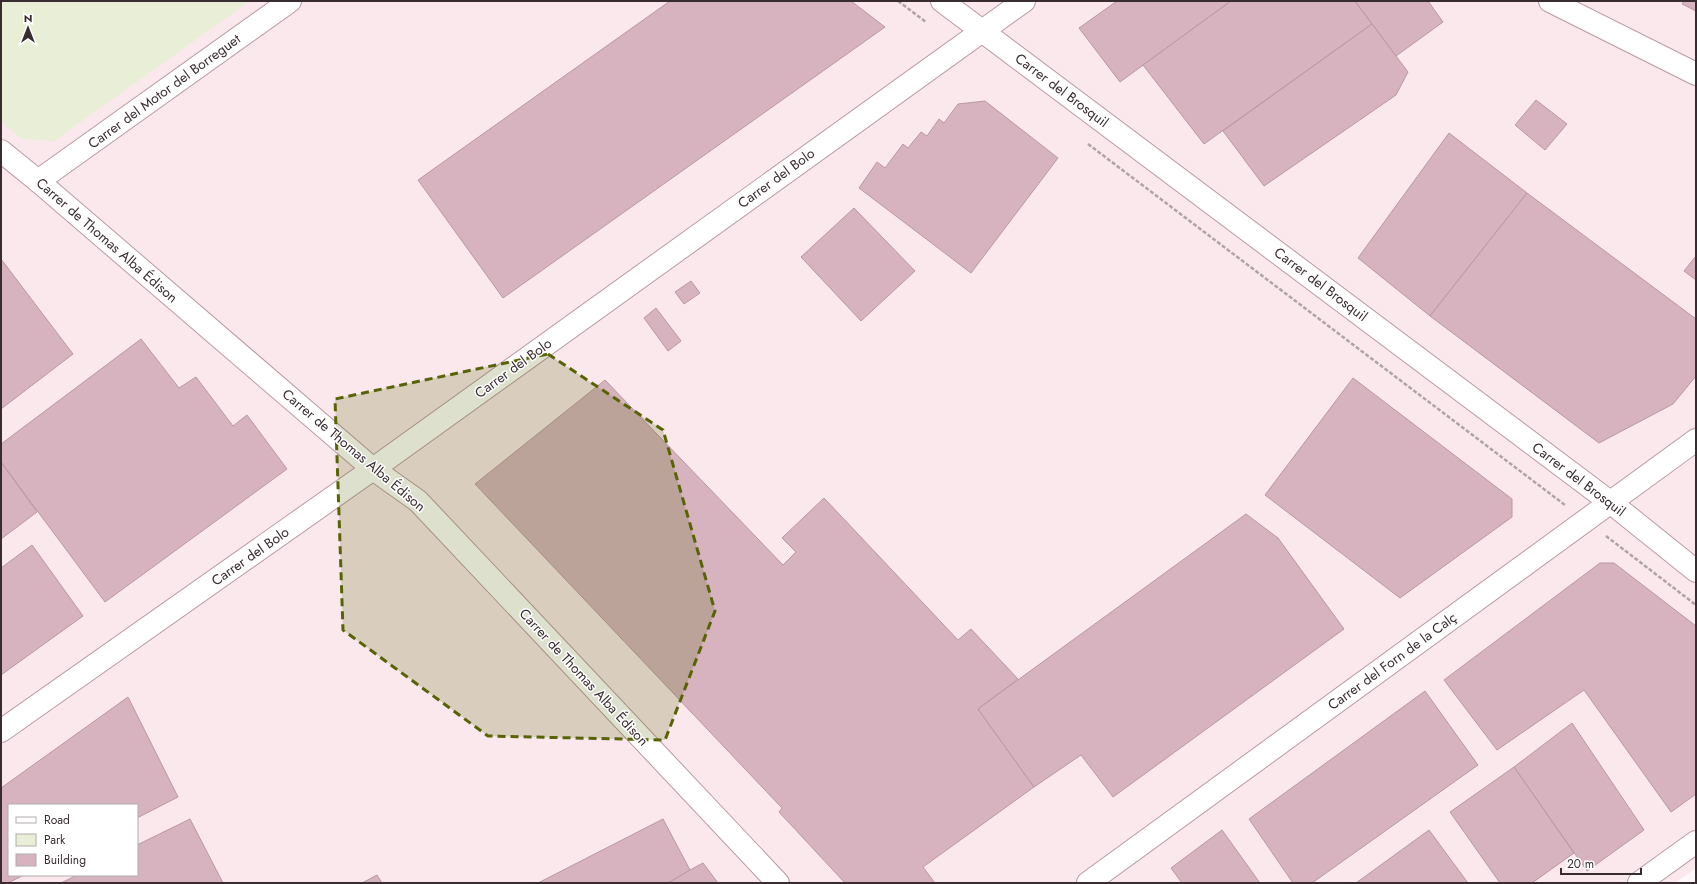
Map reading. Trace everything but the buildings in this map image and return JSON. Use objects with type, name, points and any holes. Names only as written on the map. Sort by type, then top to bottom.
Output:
[{"type":"street","name":"Carrer del Motor del Borreguet","points":[[38,181],[290,1]]},
{"type":"street","name":"Carrer del Brosquil","points":[[942,1],[1610,502],[1696,571]]},
{"type":"street","name":"Carrer del Bolo","points":[[1,731],[373,469],[1024,1]]},
{"type":"street","points":[[1550,1],[1696,74]]},
{"type":"street","name":"Carrer de Thomas Alba Édison","points":[[1,151],[38,181],[373,469],[418,500],[778,883]]},
{"type":"street","name":"Carrer del Forn de la Calç","points":[[1088,883],[1584,520],[1696,440]]},
{"type":"street","points":[[1639,883],[1696,842]]},
{"type":"path","points":[[898,1],[928,24]]},
{"type":"path","points":[[1083,140],[1696,605]]},
{"type":"highlighted area","points":[[548,354],[663,430],[715,611],[665,740],[488,736],[343,630],[335,399]]},
{"type":"shaded area","points":[[1,1],[1696,1],[1696,868],[1675,883],[1,883]]},
{"type":"green space","points":[[1,1],[250,1],[54,141],[22,139],[1,122]]}]
